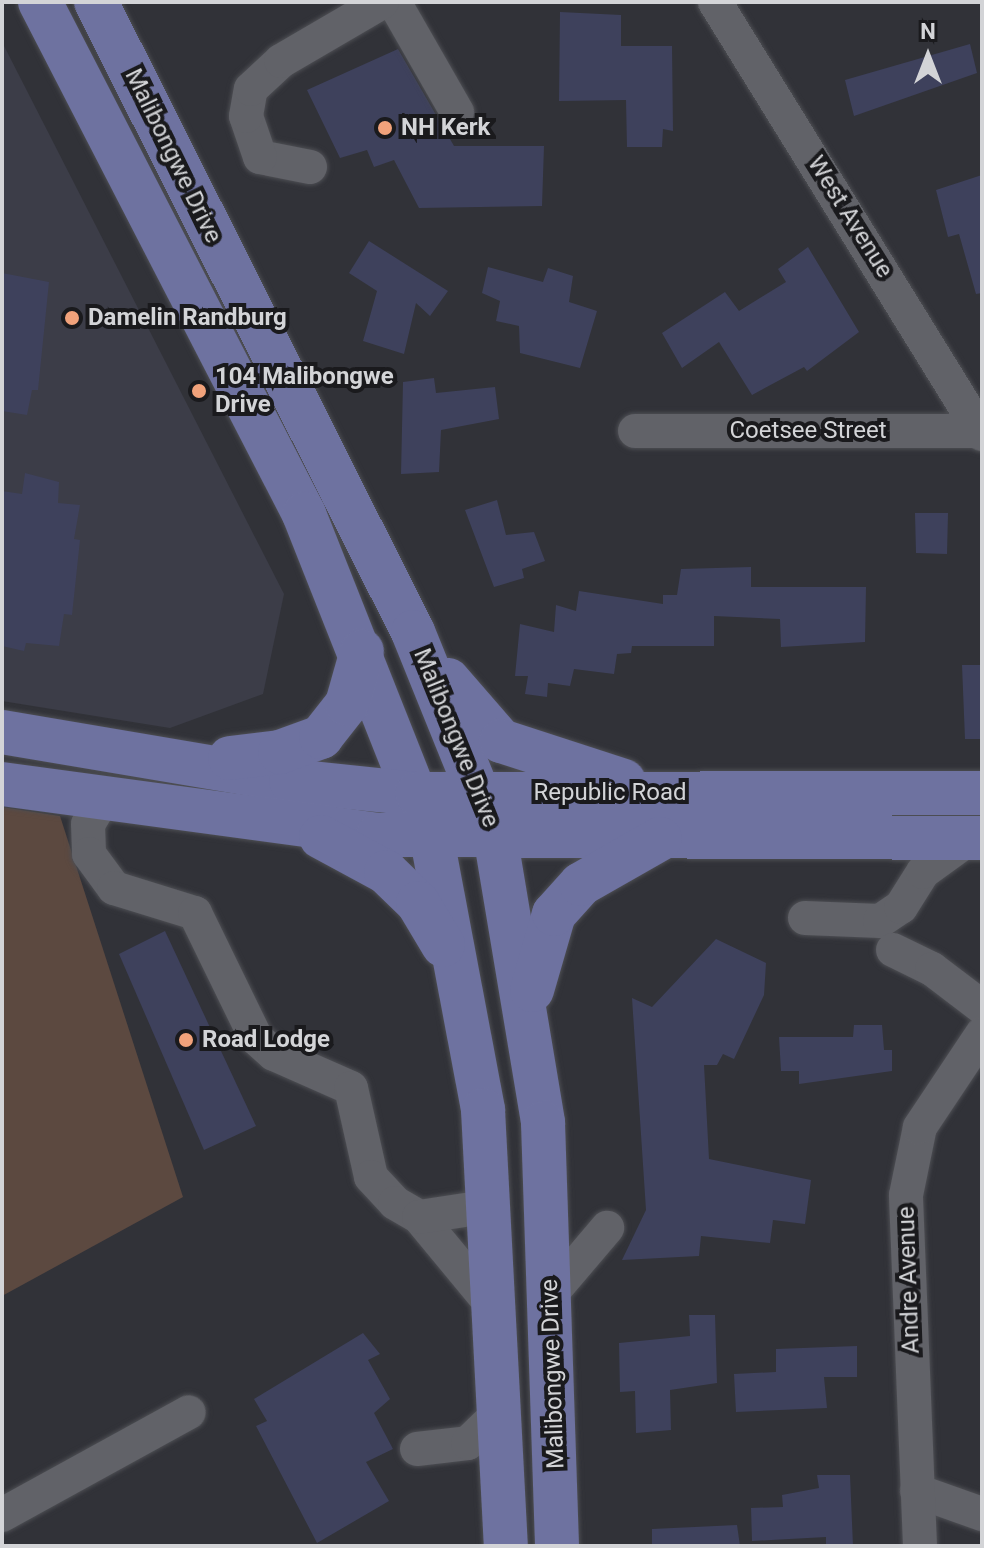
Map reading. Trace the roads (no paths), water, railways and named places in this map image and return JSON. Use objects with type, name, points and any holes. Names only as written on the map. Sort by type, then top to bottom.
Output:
[{"type":"main road","name":"Malibongwe Drive","points":[[40,2],[304,514],[362,651],[424,814],[463,990],[483,1110],[491,1206],[506,1546]]},
{"type":"main road","name":"Malibongwe Drive","points":[[112,15],[413,632],[495,835],[529,1016],[548,1211],[557,1546]]},
{"type":"main road","points":[[413,632],[473,715],[501,741],[661,793]]},
{"type":"main road","points":[[148,758],[248,758],[302,746],[321,737],[347,704],[362,651]]},
{"type":"main road","name":"Republic Road","points":[[2,732],[424,814],[495,835],[976,838]]},
{"type":"main road","name":"Republic Road","points":[[2,784],[309,830],[424,814],[479,794],[982,793]]},
{"type":"main road","points":[[309,830],[386,872],[418,903],[463,990]]},
{"type":"main road","points":[[529,1016],[534,966],[554,914],[602,870],[664,837]]},
{"type":"street","points":[[310,167],[260,157],[246,116],[251,89],[281,61],[382,2]]},
{"type":"street","points":[[394,2],[457,112]]},
{"type":"street","name":"West Avenue","points":[[715,2],[981,432]]},
{"type":"street","name":"Coetsee Street","points":[[635,431],[981,432]]},
{"type":"street","points":[[102,801],[88,824],[89,854],[114,888],[195,913],[256,1038],[274,1054],[351,1088],[371,1177],[395,1203],[419,1217],[495,1309]]},
{"type":"street","points":[[856,838],[906,870],[909,888]]},
{"type":"street","points":[[805,918],[880,921],[901,907],[909,888],[976,838]]},
{"type":"street","points":[[893,950],[932,969],[982,1007]]},
{"type":"street","name":"Andre Avenue","points":[[920,1546],[906,1195],[911,1158],[935,1097],[982,1034]]},
{"type":"street","points":[[419,1217],[491,1206]]},
{"type":"street","points":[[548,1211],[607,1228],[551,1294]]},
{"type":"street","points":[[2,1515],[189,1412]]},
{"type":"street","points":[[499,1413],[468,1443],[417,1449],[431,1463],[465,1465],[502,1479]]},
{"type":"street","points":[[917,1491],[982,1514]]},
{"type":"place","name":"NH Kerk","points":[[385,128]]},
{"type":"place","name":"Damelin Randburg","points":[[72,318]]},
{"type":"place","name":"104 Malibongwe Drive","points":[[199,391]]},
{"type":"place","name":"Road Lodge","points":[[186,1040]]}]
